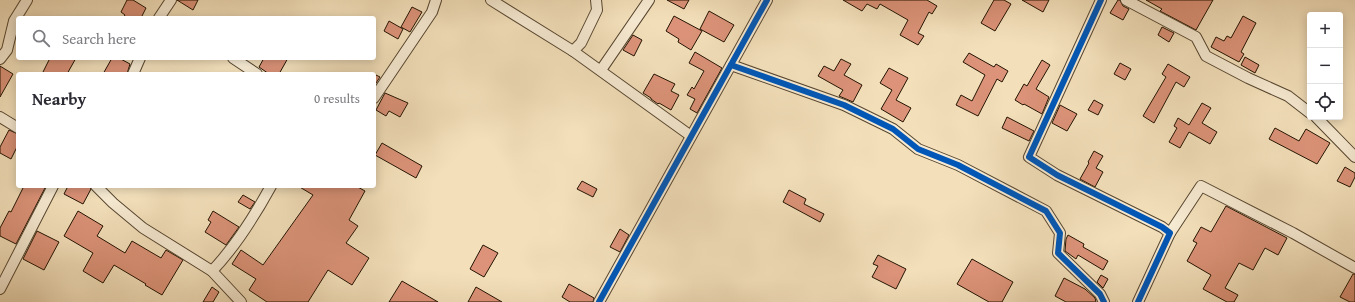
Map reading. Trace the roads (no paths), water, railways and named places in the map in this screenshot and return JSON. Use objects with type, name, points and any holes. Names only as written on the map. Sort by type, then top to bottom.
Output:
[{"type":"street","points":[[18,16],[27,0]]},
{"type":"street","points":[[164,16],[171,0]]},
{"type":"street","points":[[376,95],[432,12],[436,0]]},
{"type":"street","points":[[491,0],[573,51],[692,136]]},
{"type":"street","points":[[573,51],[581,43],[597,10],[596,0]]},
{"type":"street","points":[[600,70],[649,0]]},
{"type":"street","points":[[599,302],[767,0]]},
{"type":"street","points":[[1101,0],[1030,157],[1057,175],[1162,227],[1170,234]]},
{"type":"street","points":[[1126,0],[1196,37],[1206,56],[1248,78],[1288,96],[1307,111]]},
{"type":"street","points":[[0,59],[3,46],[16,19]]},
{"type":"street","points":[[134,72],[139,60]]},
{"type":"street","points":[[236,60],[255,72]]},
{"type":"street","points":[[731,65],[844,105],[894,129],[918,149],[958,165],[1046,211],[1060,233],[1058,253],[1100,294],[1104,302]]},
{"type":"street","points":[[0,117],[16,127]]},
{"type":"street","points":[[1319,120],[1355,157]]},
{"type":"street","points":[[1138,302],[1170,234],[1201,186],[1293,233],[1355,268]]},
{"type":"street","points":[[0,289],[52,188]]},
{"type":"street","points":[[98,188],[113,203],[143,228],[212,271],[241,302]]},
{"type":"street","points":[[212,271],[228,253],[254,216],[270,188]]}]
